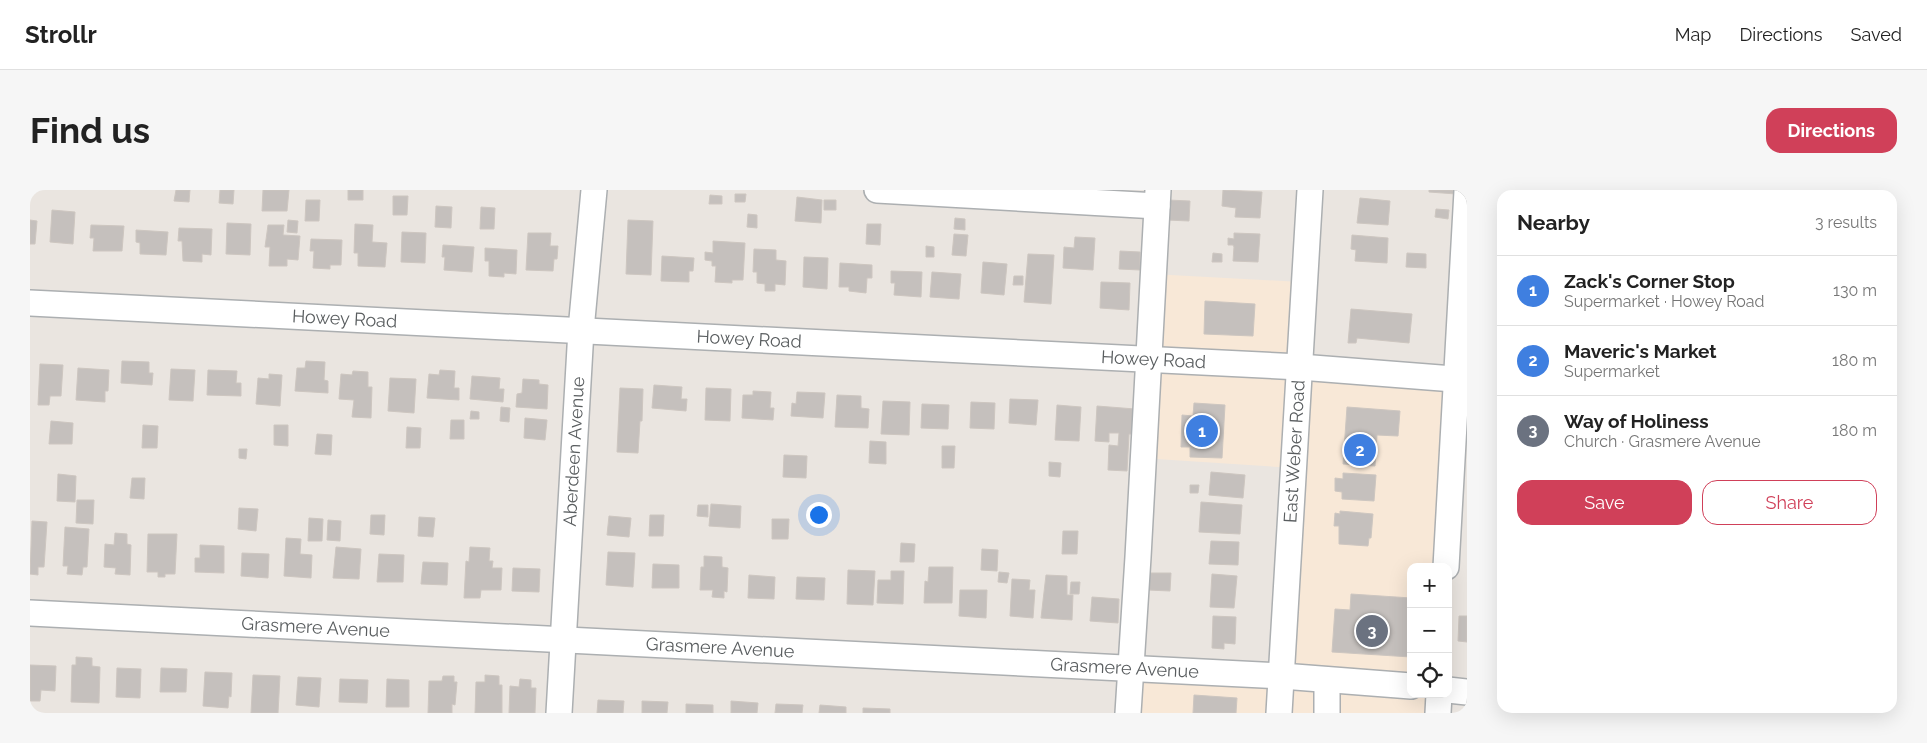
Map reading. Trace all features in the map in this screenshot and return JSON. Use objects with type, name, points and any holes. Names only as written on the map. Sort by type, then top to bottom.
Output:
[{"type":"street","name":"Aberdeen Avenue","points":[[559,713],[581,330],[594,190]]},
{"type":"street","points":[[877,190],[1158,198],[1128,713]]},
{"type":"street","name":"East Weber Road","points":[[1280,713],[1310,190]]},
{"type":"street","points":[[1447,563],[1457,527],[1467,192]]},
{"type":"street","name":"Howey Road","points":[[30,302],[1300,367],[1462,380]]},
{"type":"street","name":"Grasmere Avenue","points":[[30,613],[1282,676],[1407,686]]},
{"type":"street","points":[[1327,680],[1327,713]]},
{"type":"street","points":[[1452,690],[1467,692]]},
{"type":"street","points":[[1438,713],[1439,698]]},
{"type":"shaded area","points":[[1152,274],[1301,282],[1295,369],[1460,379],[1448,563],[1407,563],[1407,698],[1441,698],[1440,713],[1127,713],[1130,667],[1281,676],[1293,468],[1141,458]]},
{"type":"building","points":[[176,190],[190,190],[189,202],[174,201]]},
{"type":"building","points":[[220,190],[234,190],[233,204],[219,203]]},
{"type":"building","points":[[263,190],[289,190],[287,211],[262,211]]},
{"type":"building","points":[[348,190],[363,190],[363,200],[348,200]]},
{"type":"building","points":[[1223,190],[1262,192],[1260,218],[1235,217],[1236,208],[1222,206]]},
{"type":"building","points":[[1429,190],[1456,190],[1456,194],[1429,192]]},
{"type":"building","points":[[735,194],[746,194],[745,202],[735,202]]},
{"type":"building","points":[[710,195],[722,196],[722,204],[709,204]]},
{"type":"building","points":[[393,196],[408,196],[407,215],[393,215]]},
{"type":"building","points":[[797,197],[822,200],[821,223],[795,221]]},
{"type":"building","points":[[1360,198],[1390,201],[1388,225],[1357,223]]},
{"type":"building","points":[[306,200],[320,200],[319,221],[305,221]]},
{"type":"building","points":[[824,200],[836,200],[836,210],[824,210]]},
{"type":"building","points":[[1168,200],[1190,201],[1189,221],[1167,220]]},
{"type":"building","points":[[436,206],[452,207],[451,228],[435,227]]},
{"type":"building","points":[[481,207],[495,208],[494,229],[480,229]]},
{"type":"building","points":[[1436,209],[1449,210],[1448,219],[1435,217]]},
{"type":"building","points":[[52,210],[75,212],[73,244],[50,242]]},
{"type":"building","points":[[748,214],[757,215],[757,228],[747,227]]},
{"type":"building","points":[[955,218],[965,219],[965,230],[954,229]]},
{"type":"building","points":[[30,220],[37,221],[35,244],[30,244]]},
{"type":"building","points":[[288,220],[298,221],[297,233],[287,232]]},
{"type":"building","points":[[628,220],[653,221],[651,275],[626,274]]},
{"type":"building","points":[[227,223],[251,224],[250,255],[226,254]]},
{"type":"building","points":[[355,224],[373,225],[372,242],[387,243],[385,267],[358,266],[358,253],[354,253]]},
{"type":"building","points":[[867,224],[881,224],[880,245],[866,244]]},
{"type":"building","points":[[91,225],[124,226],[122,251],[93,251],[94,238],[90,238]]},
{"type":"building","points":[[268,225],[284,225],[283,235],[300,236],[298,260],[287,259],[287,266],[269,266],[270,247],[265,247]]},
{"type":"building","points":[[179,228],[212,229],[211,255],[202,254],[202,262],[183,261],[182,241],[178,241]]},
{"type":"building","points":[[136,230],[168,232],[166,255],[140,254],[140,243],[136,242]]},
{"type":"building","points":[[402,232],[426,233],[425,263],[401,262]]},
{"type":"building","points":[[528,233],[551,233],[550,246],[558,246],[557,259],[554,259],[553,271],[526,270]]},
{"type":"building","points":[[1234,233],[1260,234],[1258,262],[1233,261],[1234,247],[1233,245],[1228,245],[1228,238],[1234,239]]},
{"type":"building","points":[[954,234],[968,235],[966,256],[952,255]]},
{"type":"building","points":[[1352,235],[1388,238],[1387,263],[1355,261],[1356,250],[1351,249]]},
{"type":"building","points":[[1075,237],[1095,238],[1093,270],[1063,268],[1064,247],[1074,248]]},
{"type":"building","points":[[311,239],[342,240],[341,265],[330,265],[330,269],[313,268],[314,251],[310,251]]},
{"type":"building","points":[[713,241],[745,243],[743,280],[732,280],[732,283],[715,282],[716,266],[712,266],[712,261],[705,260],[705,252],[713,253]]},
{"type":"building","points":[[443,245],[474,247],[472,272],[444,270],[445,257],[442,257]]},
{"type":"building","points":[[926,246],[934,247],[934,257],[926,257]]},
{"type":"building","points":[[485,248],[517,250],[516,274],[504,273],[504,277],[489,276],[489,261],[485,261]]},
{"type":"building","points":[[754,249],[776,250],[776,260],[786,261],[785,285],[775,284],[775,291],[765,291],[765,284],[757,283],[757,272],[753,272]]},
{"type":"building","points":[[1120,251],[1140,252],[1140,270],[1119,269]]},
{"type":"building","points":[[1213,253],[1222,254],[1222,262],[1212,262]]},
{"type":"building","points":[[1407,253],[1426,254],[1426,268],[1406,267]]},
{"type":"building","points":[[1028,254],[1054,255],[1051,304],[1024,302]]},
{"type":"building","points":[[662,256],[694,258],[693,271],[689,271],[689,282],[661,281]]},
{"type":"building","points":[[804,257],[828,258],[827,289],[803,287]]},
{"type":"building","points":[[983,262],[1007,264],[1004,295],[981,293]]},
{"type":"building","points":[[840,263],[872,265],[872,278],[867,278],[866,293],[849,291],[849,287],[839,287]]},
{"type":"building","points":[[891,271],[922,272],[921,297],[894,295],[895,283],[891,283]]},
{"type":"building","points":[[932,272],[961,274],[959,299],[930,297]]},
{"type":"building","points":[[1014,276],[1023,276],[1023,285],[1013,285]]},
{"type":"building","points":[[1101,282],[1130,283],[1129,310],[1100,308]]},
{"type":"building","points":[[1205,301],[1255,304],[1253,336],[1204,334]]},
{"type":"building","points":[[1351,309],[1412,314],[1409,343],[1357,338],[1356,343],[1348,343]]},
{"type":"building","points":[[122,361],[149,362],[149,373],[153,373],[152,385],[121,383]]},
{"type":"building","points":[[306,361],[325,362],[324,380],[328,381],[328,393],[295,391],[297,368],[305,368]]},
{"type":"building","points":[[40,364],[63,365],[61,396],[50,396],[49,405],[38,405]]},
{"type":"building","points":[[78,368],[109,370],[108,391],[105,391],[105,402],[76,400]]},
{"type":"building","points":[[171,369],[195,370],[193,401],[169,400]]},
{"type":"building","points":[[208,370],[237,371],[236,383],[241,383],[241,396],[207,395]]},
{"type":"building","points":[[440,370],[455,371],[454,388],[459,388],[459,400],[427,398],[429,374],[439,375]]},
{"type":"building","points":[[353,371],[368,372],[368,387],[372,387],[371,418],[352,417],[354,400],[339,399],[341,374],[352,375]]},
{"type":"building","points":[[269,374],[282,375],[280,406],[256,404],[258,378],[269,379]]},
{"type":"building","points":[[472,376],[500,378],[499,389],[504,389],[503,402],[470,399]]},
{"type":"building","points":[[390,378],[416,379],[414,413],[388,411]]},
{"type":"building","points":[[523,379],[539,380],[539,384],[548,385],[547,409],[516,407],[517,394],[522,393]]},
{"type":"building","points":[[654,385],[682,387],[681,399],[687,399],[686,411],[652,408]]},
{"type":"building","points":[[620,388],[643,389],[638,453],[617,452]]},
{"type":"building","points":[[706,388],[731,389],[730,421],[705,420]]},
{"type":"building","points":[[753,391],[771,392],[770,408],[774,408],[773,420],[742,418],[743,395],[753,395]]},
{"type":"building","points":[[797,392],[825,393],[823,418],[791,416],[792,403],[796,404]]},
{"type":"building","points":[[837,395],[861,396],[861,408],[869,409],[868,428],[835,427]]},
{"type":"building","points":[[1010,399],[1038,400],[1036,425],[1009,423]]},
{"type":"building","points":[[883,401],[910,402],[909,435],[881,434]]},
{"type":"building","points":[[971,402],[995,403],[994,429],[970,428]]},
{"type":"building","points":[[1194,403],[1225,405],[1222,458],[1190,457],[1190,447],[1181,447],[1182,415],[1193,416]]},
{"type":"building","points":[[922,404],[949,405],[948,429],[921,428]]},
{"type":"building","points":[[1057,405],[1081,407],[1079,441],[1055,440]]},
{"type":"building","points":[[1097,406],[1135,409],[1134,434],[1129,434],[1127,471],[1108,470],[1109,445],[1118,446],[1119,433],[1109,433],[1109,442],[1095,441]]},
{"type":"building","points":[[501,407],[510,408],[509,422],[500,421]]},
{"type":"building","points":[[1347,407],[1400,411],[1398,436],[1377,435],[1375,466],[1343,464]]},
{"type":"building","points":[[471,411],[479,412],[479,419],[470,419]]},
{"type":"building","points":[[525,418],[547,420],[545,440],[524,438]]},
{"type":"building","points":[[451,420],[464,420],[464,439],[450,439]]},
{"type":"building","points":[[51,421],[73,423],[72,444],[49,444]]},
{"type":"building","points":[[143,425],[158,426],[157,448],[142,448]]},
{"type":"building","points":[[274,425],[288,425],[288,446],[274,445]]},
{"type":"building","points":[[407,427],[421,428],[420,448],[406,448]]},
{"type":"building","points":[[317,434],[332,435],[331,455],[315,454]]},
{"type":"building","points":[[870,441],[886,442],[886,464],[869,463]]},
{"type":"building","points":[[942,446],[955,446],[954,468],[942,468]]},
{"type":"building","points":[[239,449],[247,449],[246,459],[239,458]]},
{"type":"building","points":[[784,455],[807,456],[806,478],[783,477]]},
{"type":"building","points":[[1049,462],[1061,463],[1060,477],[1049,476]]},
{"type":"building","points":[[1211,472],[1245,475],[1243,498],[1209,495]]},
{"type":"building","points":[[1343,473],[1376,475],[1374,501],[1342,499],[1342,492],[1335,491],[1335,478],[1343,479]]},
{"type":"building","points":[[58,474],[76,476],[75,502],[57,501]]},
{"type":"building","points":[[132,478],[145,478],[144,499],[130,498]]},
{"type":"building","points":[[1190,485],[1199,485],[1198,493],[1190,493]]},
{"type":"building","points":[[77,500],[94,500],[93,524],[76,523]]},
{"type":"building","points":[[1201,502],[1242,505],[1240,534],[1199,532]]},
{"type":"building","points":[[711,504],[741,506],[740,528],[709,526]]},
{"type":"building","points":[[698,505],[708,505],[708,517],[697,516]]},
{"type":"building","points":[[239,508],[258,509],[256,531],[238,529]]},
{"type":"building","points":[[1340,511],[1373,514],[1371,538],[1369,538],[1368,546],[1339,544],[1339,526],[1334,526],[1335,513],[1340,514]]},
{"type":"building","points":[[371,515],[385,515],[384,535],[370,534]]},
{"type":"building","points":[[650,515],[664,515],[663,536],[649,536]]},
{"type":"building","points":[[609,516],[631,518],[629,537],[607,535]]},
{"type":"building","points":[[419,517],[435,518],[433,537],[418,536]]},
{"type":"building","points":[[309,518],[323,519],[322,541],[308,541]]},
{"type":"building","points":[[772,519],[789,519],[788,539],[772,539]]},
{"type":"building","points":[[328,520],[341,521],[340,541],[327,540]]},
{"type":"building","points":[[32,521],[47,522],[44,567],[38,567],[38,575],[30,574]]},
{"type":"building","points":[[65,527],[89,529],[87,567],[83,567],[82,575],[67,574],[68,566],[63,566]]},
{"type":"building","points":[[1063,531],[1078,531],[1077,554],[1062,554]]},
{"type":"building","points":[[115,533],[127,534],[127,544],[131,545],[130,575],[115,574],[116,568],[104,567],[105,544],[114,545]]},
{"type":"building","points":[[148,534],[177,534],[175,574],[165,574],[165,577],[158,577],[158,572],[147,572]]},
{"type":"building","points":[[286,538],[301,539],[300,554],[312,555],[311,578],[284,576]]},
{"type":"building","points":[[1211,541],[1239,542],[1238,565],[1209,564]]},
{"type":"building","points":[[901,543],[915,544],[914,562],[900,562]]},
{"type":"building","points":[[200,545],[224,546],[224,573],[195,572],[195,558],[200,558]]},
{"type":"building","points":[[336,547],[361,549],[359,579],[333,578]]},
{"type":"building","points":[[470,547],[490,548],[489,561],[493,561],[492,568],[502,568],[501,590],[481,590],[480,598],[464,598],[466,561],[469,562]]},
{"type":"building","points":[[982,549],[998,550],[997,571],[981,570]]},
{"type":"building","points":[[608,552],[635,553],[633,587],[606,585]]},
{"type":"building","points":[[242,553],[269,554],[268,578],[241,576]]},
{"type":"building","points":[[379,554],[404,555],[403,582],[377,582]]},
{"type":"building","points":[[704,556],[722,557],[722,567],[728,568],[727,592],[724,591],[724,598],[712,597],[713,590],[700,590],[701,567],[704,567]]},
{"type":"building","points":[[423,562],[448,563],[447,585],[421,584]]},
{"type":"building","points":[[653,564],[679,565],[679,588],[652,588]]},
{"type":"building","points":[[929,567],[953,567],[952,603],[924,603],[925,581],[928,582]]},
{"type":"building","points":[[513,568],[540,569],[539,592],[512,591]]},
{"type":"building","points":[[848,570],[875,571],[873,605],[847,604]]},
{"type":"building","points":[[891,571],[904,571],[903,604],[877,603],[878,580],[891,580]]},
{"type":"building","points":[[999,572],[1009,573],[1007,583],[998,582]]},
{"type":"building","points":[[1149,573],[1171,573],[1170,591],[1148,590]]},
{"type":"building","points":[[1212,574],[1237,576],[1234,608],[1210,607]]},
{"type":"building","points":[[749,575],[775,577],[774,599],[748,598]]},
{"type":"building","points":[[1046,575],[1067,576],[1067,595],[1073,595],[1072,620],[1041,618]]},
{"type":"building","points":[[797,577],[825,578],[824,600],[796,599]]},
{"type":"building","points":[[1012,579],[1030,580],[1029,590],[1035,590],[1033,618],[1010,616]]},
{"type":"building","points":[[1071,582],[1080,582],[1079,594],[1070,594]]},
{"type":"building","points":[[960,590],[987,590],[986,618],[959,616]]},
{"type":"building","points":[[1351,594],[1407,598],[1407,657],[1332,652],[1335,609],[1350,610]]},
{"type":"building","points":[[1092,597],[1119,599],[1118,623],[1090,621]]},
{"type":"building","points":[[1213,616],[1236,617],[1235,644],[1224,643],[1224,649],[1212,648]]},
{"type":"building","points":[[1459,616],[1467,616],[1467,642],[1458,641]]},
{"type":"building","points":[[76,657],[92,658],[92,666],[100,667],[99,703],[71,702],[72,665],[76,665]]},
{"type":"building","points":[[30,665],[56,666],[55,691],[41,690],[40,701],[30,701]]},
{"type":"building","points":[[117,668],[141,669],[140,698],[116,697]]},
{"type":"building","points":[[161,668],[187,669],[186,692],[160,692]]},
{"type":"building","points":[[205,672],[232,673],[231,697],[229,696],[228,708],[203,706]]},
{"type":"building","points":[[253,675],[280,676],[278,713],[251,713]]},
{"type":"building","points":[[485,675],[499,676],[499,685],[502,685],[502,713],[475,713],[476,682],[485,682]]},
{"type":"building","points":[[443,676],[454,676],[454,682],[457,682],[455,705],[452,704],[452,713],[428,713],[429,681],[442,681]]},
{"type":"building","points":[[298,677],[321,678],[319,707],[296,705]]},
{"type":"building","points":[[340,679],[368,680],[367,703],[339,702]]},
{"type":"building","points":[[387,679],[409,680],[409,707],[386,707]]},
{"type":"building","points":[[520,679],[531,680],[531,688],[536,688],[535,713],[509,713],[510,686],[519,687]]},
{"type":"building","points":[[1194,695],[1237,698],[1236,713],[1193,713]]},
{"type":"building","points":[[598,700],[624,701],[623,713],[597,713]]},
{"type":"building","points":[[642,701],[668,702],[667,713],[642,713]]},
{"type":"building","points":[[731,701],[758,703],[757,713],[731,713]]},
{"type":"building","points":[[686,704],[713,705],[713,713],[686,713]]},
{"type":"building","points":[[776,704],[803,705],[802,713],[775,713]]},
{"type":"building","points":[[820,705],[846,707],[846,713],[819,713]]},
{"type":"building","points":[[863,708],[890,709],[890,713],[863,713]]},
{"type":"place","name":"Zack's Corner Stop","points":[[1202,431]]},
{"type":"place","name":"Maveric's Market","points":[[1360,450]]},
{"type":"place","name":"Way of Holiness","points":[[1372,631]]}]
